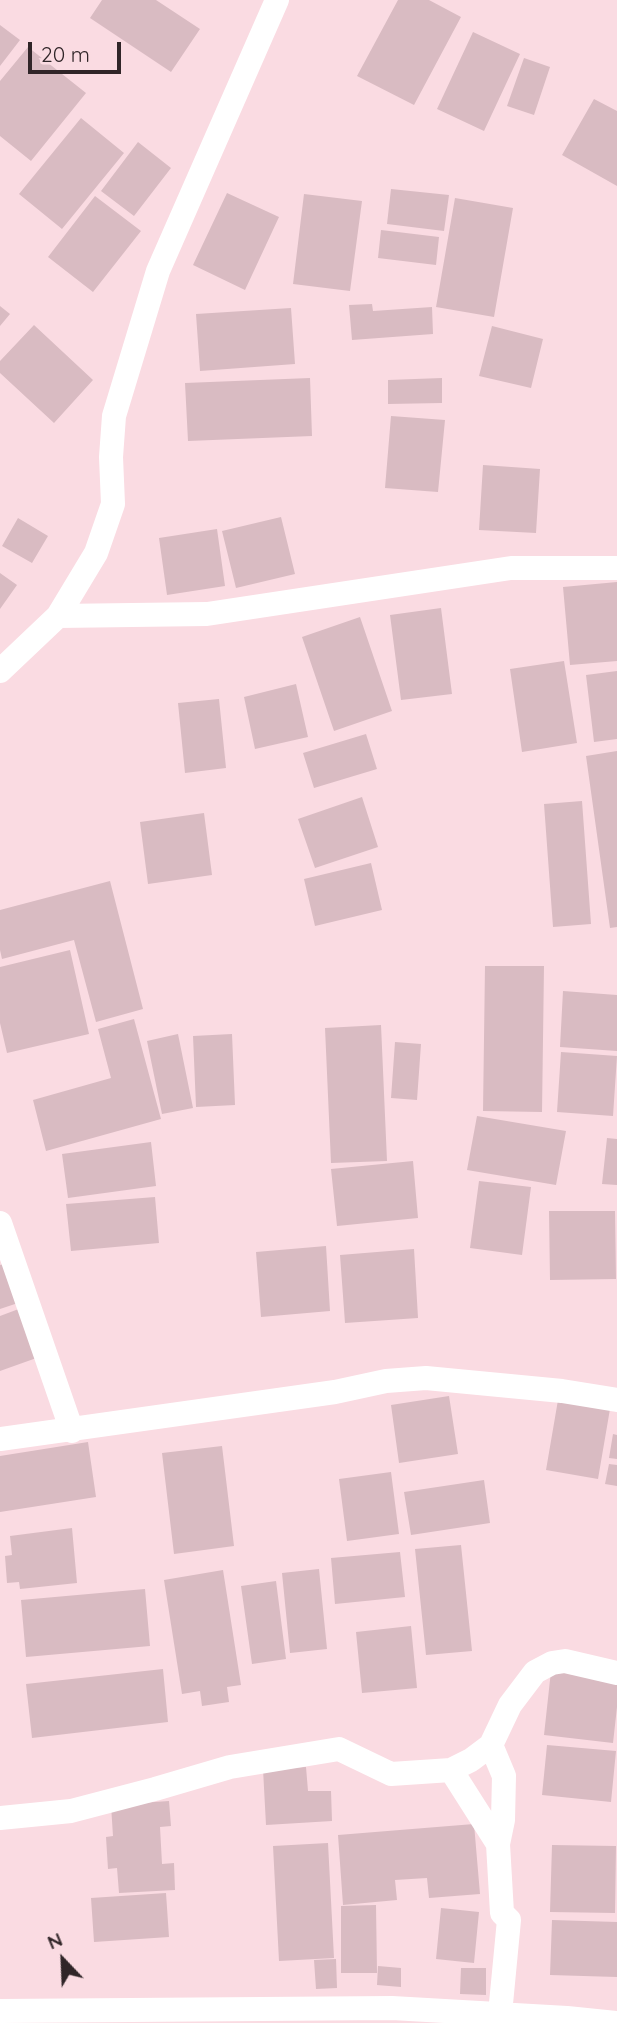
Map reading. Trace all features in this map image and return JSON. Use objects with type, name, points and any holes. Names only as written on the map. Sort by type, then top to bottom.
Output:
[{"type":"street","points":[[0,671],[58,616],[96,554],[113,504],[111,457],[114,416],[158,271],[277,0]]},
{"type":"street","points":[[58,616],[207,614],[511,568],[617,568]]},
{"type":"street","points":[[0,1223],[72,1431]]},
{"type":"street","points":[[0,1439],[335,1392],[386,1381],[426,1378],[562,1391],[617,1400]]},
{"type":"street","points":[[0,1818],[71,1811],[230,1767],[339,1749],[391,1774],[451,1770],[471,1760],[491,1745],[510,1705],[536,1672],[552,1663],[565,1661],[617,1674]]},
{"type":"street","points":[[491,1745],[504,1776],[503,1820],[498,1844],[502,1913],[509,1920],[500,2014]]},
{"type":"street","points":[[451,1770],[498,1844]]},
{"type":"street","points":[[0,2011],[392,2008],[617,2023]]},
{"type":"building","points":[[102,0],[156,0],[200,29],[171,72],[90,18]]},
{"type":"building","points":[[398,0],[429,0],[461,17],[414,105],[357,76]]},
{"type":"building","points":[[0,25],[20,40],[0,66]]},
{"type":"building","points":[[473,32],[520,54],[484,131],[437,109]]},
{"type":"building","points":[[28,47],[86,93],[31,161],[0,136],[0,81]]},
{"type":"building","points":[[524,58],[550,67],[534,115],[507,106]]},
{"type":"building","points":[[594,99],[617,111],[617,186],[562,155]]},
{"type":"building","points":[[81,118],[124,153],[62,229],[19,194]]},
{"type":"building","points":[[138,142],[171,168],[134,216],[101,191]]},
{"type":"building","points":[[391,189],[449,195],[444,231],[387,224]]},
{"type":"building","points":[[227,193],[279,217],[245,290],[193,265]]},
{"type":"building","points":[[304,194],[362,201],[350,291],[293,284]]},
{"type":"building","points":[[95,196],[141,231],[93,292],[48,257]]},
{"type":"building","points":[[455,198],[513,208],[494,317],[436,307]]},
{"type":"building","points":[[381,230],[439,237],[436,265],[378,258]]},
{"type":"building","points":[[372,304],[373,311],[432,307],[433,334],[352,340],[349,305]]},
{"type":"building","points":[[0,306],[10,314],[0,326]]},
{"type":"building","points":[[291,308],[295,364],[200,371],[196,314]]},
{"type":"building","points":[[34,325],[93,380],[54,423],[0,373],[0,361]]},
{"type":"building","points":[[492,326],[543,339],[531,388],[479,376]]},
{"type":"building","points":[[310,378],[312,436],[188,441],[185,383]]},
{"type":"building","points":[[442,378],[442,403],[388,404],[388,380]]},
{"type":"building","points":[[391,416],[445,420],[438,492],[385,488]]},
{"type":"building","points":[[483,465],[540,469],[536,533],[479,530]]},
{"type":"building","points":[[281,517],[295,574],[236,588],[222,531]]},
{"type":"building","points":[[18,518],[48,536],[32,563],[2,546]]},
{"type":"building","points":[[217,529],[225,586],[167,595],[159,538]]},
{"type":"building","points":[[0,573],[17,585],[0,609]]},
{"type":"building","points":[[617,582],[617,661],[570,665],[563,587]]},
{"type":"building","points":[[441,608],[452,694],[401,700],[390,615]]},
{"type":"building","points":[[360,617],[392,711],[334,731],[302,637]]},
{"type":"building","points":[[564,661],[577,743],[522,752],[510,669]]},
{"type":"building","points":[[617,671],[617,739],[594,742],[586,675]]},
{"type":"building","points":[[296,684],[308,737],[255,749],[244,697]]},
{"type":"building","points":[[219,699],[226,768],[185,773],[178,703]]},
{"type":"building","points":[[366,734],[377,769],[314,788],[303,753]]},
{"type":"building","points":[[617,751],[617,927],[610,928],[586,756]]},
{"type":"building","points":[[362,797],[378,847],[315,868],[298,819]]},
{"type":"building","points":[[582,801],[591,924],[553,927],[544,804]]},
{"type":"building","points":[[204,813],[212,875],[148,884],[140,822]]},
{"type":"building","points":[[371,863],[382,910],[315,926],[304,879]]},
{"type":"building","points":[[110,881],[143,1009],[96,1022],[74,940],[2,959],[0,910]]},
{"type":"building","points":[[70,950],[89,1034],[7,1053],[0,1023],[0,967]]},
{"type":"building","points":[[485,966],[544,966],[542,1112],[483,1111]]},
{"type":"building","points":[[563,991],[617,995],[617,1051],[560,1047]]},
{"type":"building","points":[[134,1019],[161,1119],[46,1151],[33,1100],[111,1078],[98,1029]]},
{"type":"building","points":[[381,1025],[387,1161],[331,1163],[325,1028]]},
{"type":"building","points":[[178,1034],[193,1108],[162,1114],[147,1041]]},
{"type":"building","points":[[232,1034],[235,1105],[196,1107],[193,1036]]},
{"type":"building","points":[[395,1042],[421,1044],[417,1100],[391,1098]]},
{"type":"building","points":[[561,1052],[617,1056],[613,1116],[557,1112]]},
{"type":"building","points":[[477,1116],[566,1131],[556,1185],[467,1170]]},
{"type":"building","points":[[607,1138],[617,1139],[617,1185],[602,1184]]},
{"type":"building","points":[[151,1142],[156,1186],[68,1198],[62,1154]]},
{"type":"building","points":[[413,1161],[418,1218],[337,1226],[331,1169]]},
{"type":"building","points":[[479,1181],[531,1187],[522,1255],[470,1248]]},
{"type":"building","points":[[155,1197],[159,1243],[71,1251],[66,1204]]},
{"type":"building","points":[[549,1211],[615,1211],[616,1279],[550,1280]]},
{"type":"building","points":[[326,1246],[330,1311],[261,1317],[256,1252]]},
{"type":"building","points":[[414,1249],[418,1318],[345,1323],[340,1255]]},
{"type":"building","points":[[7,1263],[18,1303],[0,1309],[0,1265]]},
{"type":"building","points":[[24,1307],[42,1356],[0,1371],[0,1316]]},
{"type":"building","points":[[449,1396],[458,1454],[399,1463],[391,1405]]},
{"type":"building","points":[[558,1400],[610,1409],[598,1479],[546,1470]]},
{"type":"building","points":[[613,1434],[617,1435],[617,1459],[609,1458]]},
{"type":"building","points":[[88,1442],[96,1497],[0,1512],[0,1456]]},
{"type":"building","points":[[222,1446],[234,1546],[174,1554],[162,1453]]},
{"type":"building","points":[[609,1464],[617,1465],[617,1486],[605,1484]]},
{"type":"building","points":[[391,1472],[399,1534],[347,1541],[339,1479]]},
{"type":"building","points":[[484,1480],[490,1523],[411,1535],[404,1492]]},
{"type":"building","points":[[72,1528],[77,1583],[20,1589],[19,1582],[7,1583],[5,1556],[12,1555],[10,1536]]},
{"type":"building","points":[[461,1545],[472,1651],[426,1655],[415,1549]]},
{"type":"building","points":[[400,1552],[405,1597],[335,1604],[331,1558]]},
{"type":"building","points":[[319,1569],[327,1649],[290,1653],[282,1573]]},
{"type":"building","points":[[223,1570],[241,1685],[227,1687],[229,1702],[202,1706],[200,1691],[182,1694],[164,1580]]},
{"type":"building","points":[[276,1581],[286,1659],[252,1664],[241,1586]]},
{"type":"building","points":[[145,1589],[150,1646],[26,1657],[21,1600]]},
{"type":"building","points":[[411,1626],[417,1688],[362,1693],[356,1632]]},
{"type":"building","points":[[163,1669],[168,1722],[32,1738],[26,1684]]},
{"type":"building","points":[[551,1671],[617,1678],[613,1743],[544,1735]]},
{"type":"building","points":[[547,1745],[616,1751],[611,1802],[542,1795]]},
{"type":"building","points":[[306,1767],[308,1791],[331,1791],[332,1821],[266,1825],[263,1769]]},
{"type":"building","points":[[169,1801],[171,1826],[160,1827],[162,1864],[174,1863],[175,1890],[119,1893],[117,1868],[108,1869],[106,1837],[113,1836],[111,1805]]},
{"type":"building","points":[[474,1824],[480,1894],[429,1898],[427,1878],[395,1880],[397,1900],[343,1905],[338,1835]]},
{"type":"building","points":[[328,1843],[334,1958],[279,1961],[273,1846]]},
{"type":"building","points":[[552,1845],[616,1846],[615,1913],[550,1912]]},
{"type":"building","points":[[166,1893],[169,1937],[94,1942],[91,1898]]},
{"type":"building","points":[[376,1905],[377,1973],[341,1973],[341,1906]]},
{"type":"building","points":[[441,1908],[479,1912],[474,1963],[436,1959]]},
{"type":"building","points":[[552,1920],[617,1922],[617,1977],[550,1975]]},
{"type":"building","points":[[336,1959],[337,1988],[316,1989],[314,1960]]},
{"type":"building","points":[[378,1966],[401,1968],[401,1987],[377,1985]]},
{"type":"building","points":[[461,1968],[486,1968],[486,1995],[460,1994]]}]
